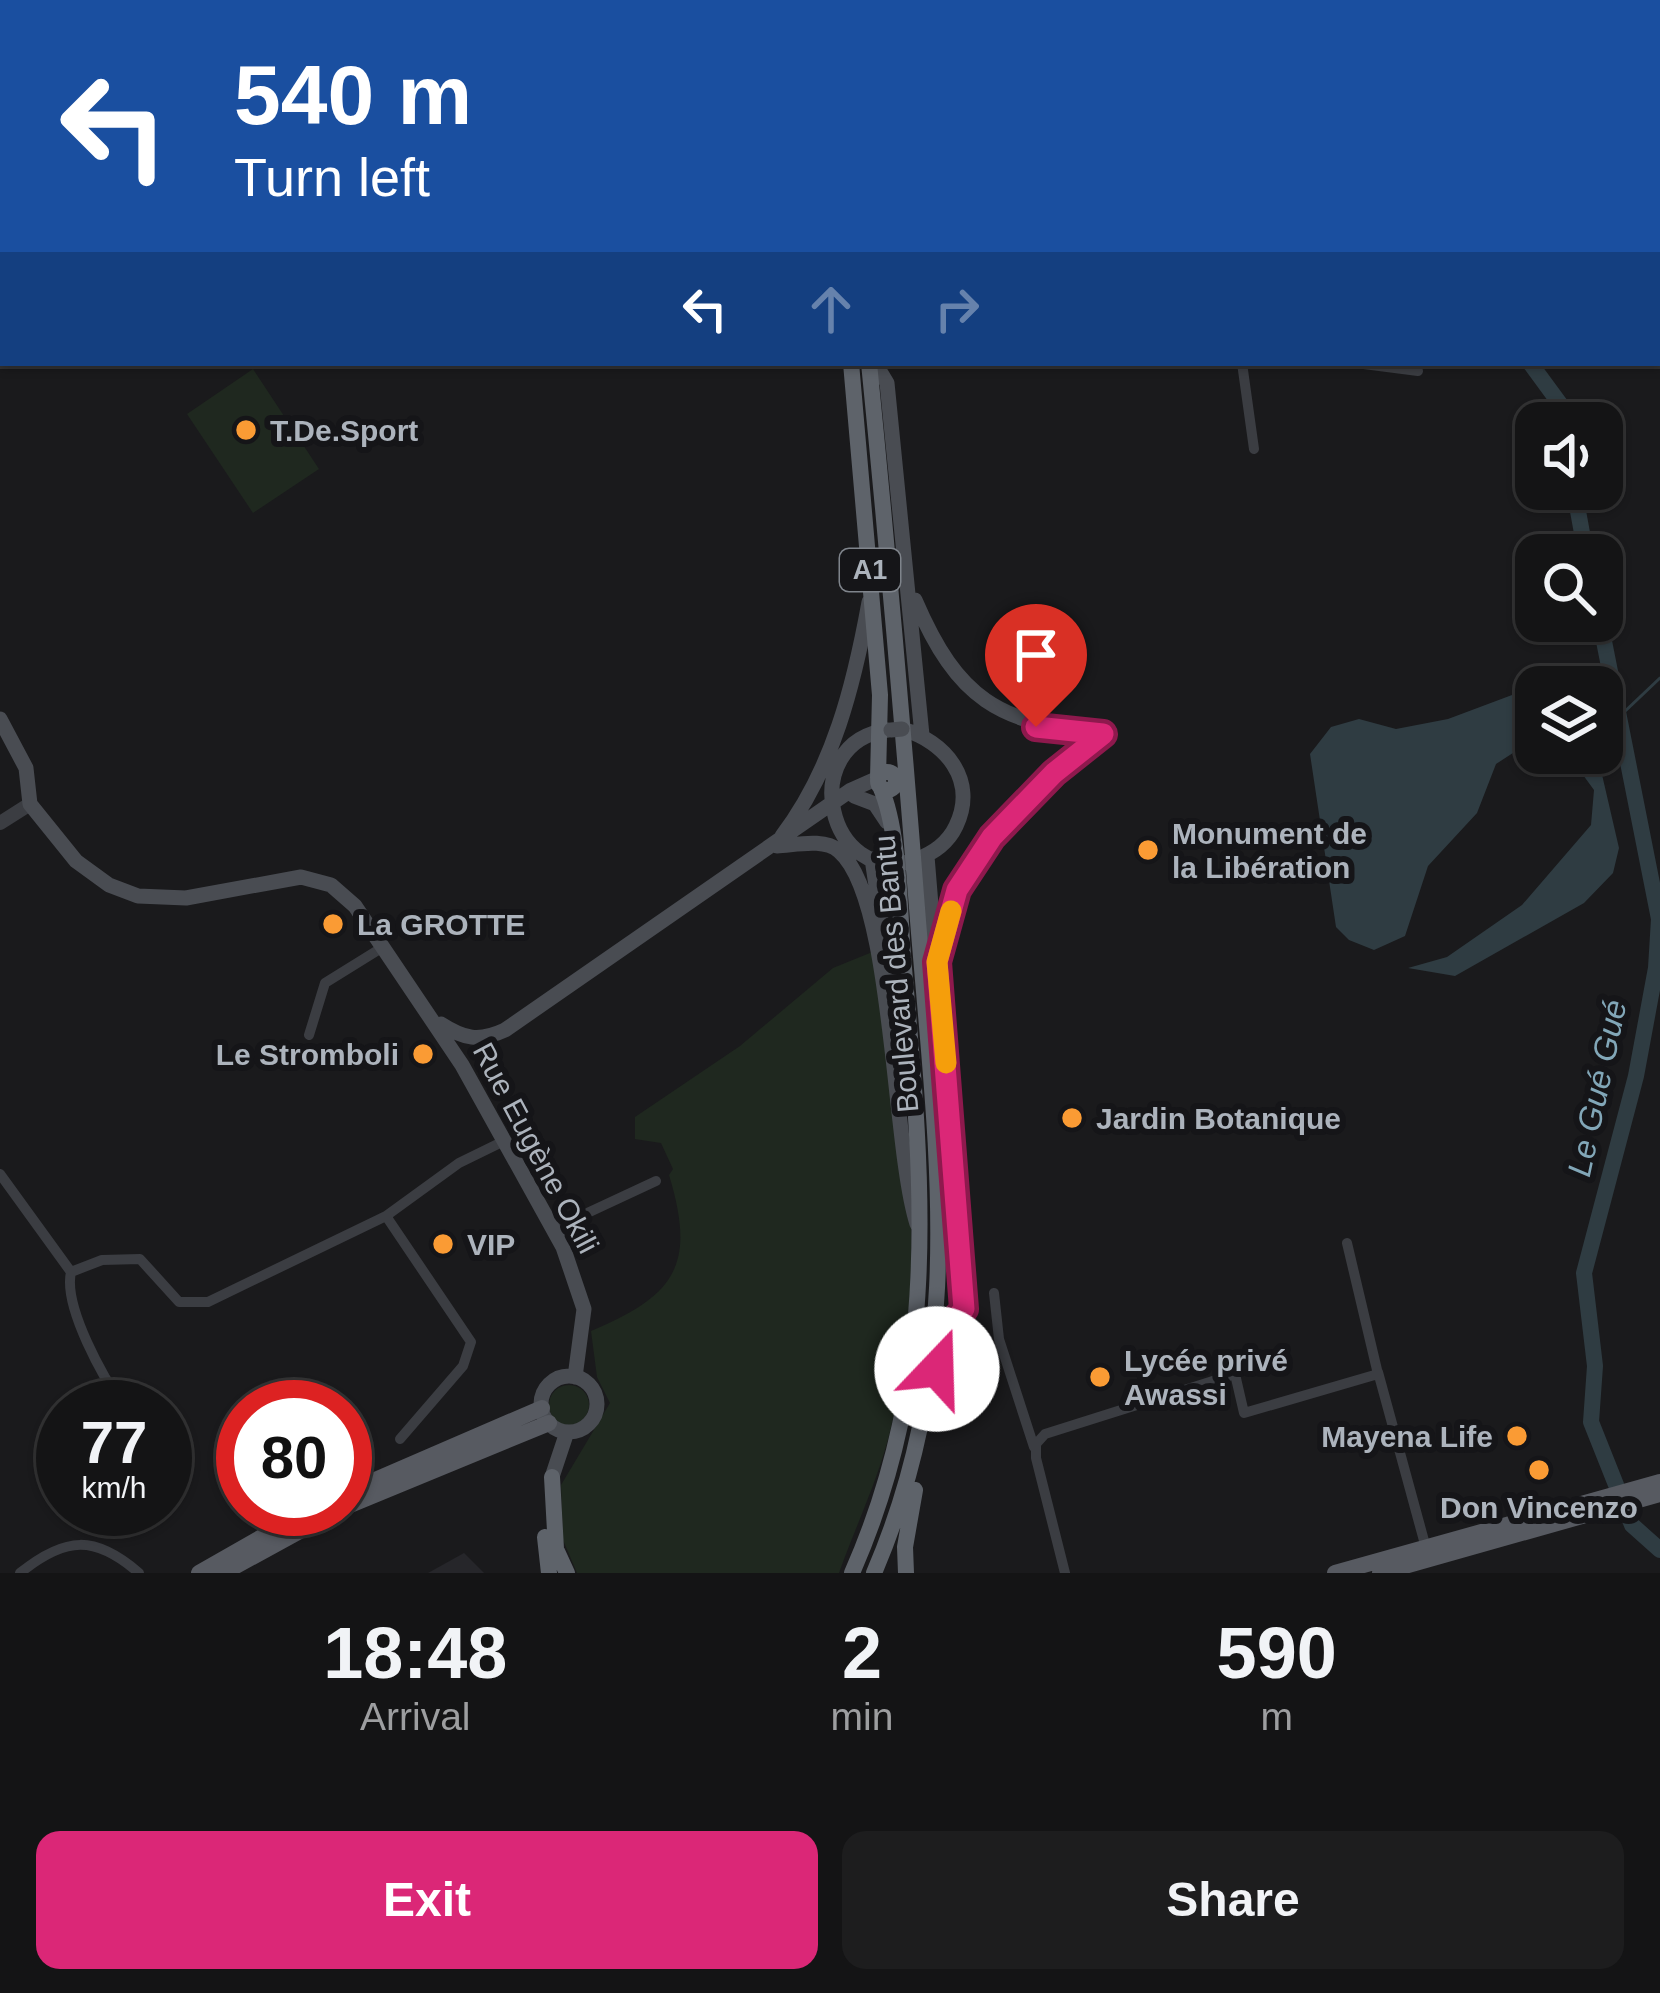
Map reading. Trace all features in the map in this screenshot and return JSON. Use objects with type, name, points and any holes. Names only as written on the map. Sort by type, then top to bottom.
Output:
[{"type":"highway","name":"Boulevard des Bantu","points":[[851,366],[919,934],[942,1216],[936,1350],[908,1480],[874,1573]]},
{"type":"highway","name":"Boulevard des Bantu","points":[[852,1573],[900,1436],[915,1347],[922,1240],[906,991],[911,861],[889,826],[894,734],[880,695],[872,366]]},
{"type":"highway","points":[[880,588],[889,781],[911,861]]},
{"type":"highway","points":[[906,1573],[906,1535],[931,1417],[936,1350]]},
{"type":"highway","points":[[549,1573],[545,1525],[552,1477]]},
{"type":"highway","points":[[552,1477],[554,1537],[567,1573]]},
{"type":"main road","points":[[874,366],[887,383],[922,734]]},
{"type":"main road","points":[[774,847],[816,785],[850,696],[880,588]]},
{"type":"main road","points":[[910,588],[955,673],[997,708],[1036,727],[1103,734],[1054,773],[992,837],[957,890],[937,962]]},
{"type":"main road","points":[[852,793],[872,756],[880,695]]},
{"type":"main road","points":[[0,718],[26,769],[30,804]]},
{"type":"main road","points":[[816,785],[829,809],[844,839],[872,859],[911,861],[945,843],[963,805],[954,763],[922,734],[894,734],[844,753],[833,773],[829,809],[837,848],[859,876],[884,984],[905,1187],[922,1240]]},
{"type":"main road","points":[[434,1019],[461,1037],[478,1039],[521,1021],[852,793],[889,781]]},
{"type":"main road","points":[[852,793],[875,803],[889,826]]},
{"type":"main road","name":"Rue Eugène Okili","points":[[30,804],[76,861],[109,885],[166,899],[271,878],[316,880],[342,892],[434,1019],[554,1229],[584,1309],[575,1377]]},
{"type":"main road","points":[[774,847],[817,844],[837,848]]},
{"type":"main road","points":[[872,859],[887,959],[906,991]]},
{"type":"main road","points":[[911,861],[937,962],[962,1301],[936,1350]]},
{"type":"main road","points":[[462,1065],[478,1039]]},
{"type":"main road","points":[[575,1377],[594,1392],[597,1409],[583,1429],[567,1432],[545,1416],[550,1384],[575,1377]]},
{"type":"main road","points":[[372,1482],[545,1416]]},
{"type":"main road","points":[[372,1495],[545,1416]]},
{"type":"main road","points":[[552,1477],[567,1432]]},
{"type":"main road","points":[[1380,1573],[1647,1493],[1660,1482]]},
{"type":"main road","points":[[199,1573],[264,1536]]},
{"type":"main road","points":[[224,1573],[292,1536]]},
{"type":"main road","points":[[1335,1573],[1422,1564]]},
{"type":"street","points":[[1242,366],[1254,449]]},
{"type":"street","points":[[1379,366],[1418,371]]},
{"type":"street","points":[[0,823],[30,804]]},
{"type":"street","points":[[309,1035],[325,983],[383,947]]},
{"type":"street","points":[[71,1272],[102,1260],[140,1259],[153,1267],[169,1294],[190,1305],[241,1289],[386,1216],[460,1163],[505,1141]]},
{"type":"street","points":[[0,1174],[71,1272],[71,1293],[108,1380]]},
{"type":"street","points":[[554,1229],[656,1180]]},
{"type":"street","points":[[386,1216],[471,1342],[463,1366],[400,1439]]},
{"type":"street","points":[[1347,1243],[1422,1564]]},
{"type":"street","points":[[994,1293],[1000,1339],[1035,1450],[1060,1572]]},
{"type":"street","points":[[1035,1450],[1048,1432],[1235,1374],[1244,1412],[1378,1372]]},
{"type":"street","points":[[20,1573],[44,1556],[85,1544],[111,1550],[140,1573]]},
{"type":"shaded area","points":[[253,369],[319,469],[253,513],[187,414]]},
{"type":"shaded area","points":[[1515,695],[1515,752],[1496,764],[1477,813],[1428,866],[1405,936],[1374,950],[1349,940],[1336,927],[1310,754],[1331,727],[1359,719],[1396,729],[1448,719]]},
{"type":"shaded area","points":[[1582,774],[1602,774],[1619,848],[1613,873],[1584,903],[1455,976],[1408,968],[1447,957],[1522,905],[1591,825],[1594,790]]},
{"type":"shaded area","points":[[892,944],[910,1186],[909,1307],[903,1367],[886,1445],[839,1573],[577,1573],[563,1540],[561,1485],[610,1403],[597,1377],[591,1331],[620,1318],[661,1289],[679,1254],[677,1206],[669,1175],[673,1169],[661,1143],[635,1139],[635,1117],[740,1046],[833,968]]},
{"type":"shaded area","points":[[569,1385],[583,1391],[589,1405],[583,1419],[569,1425],[555,1419],[549,1405],[555,1391]]},
{"type":"shaded area","points":[[464,1553],[484,1573],[428,1573]]},
{"type":"waterway","name":"Le Gué Gué","points":[[1532,366],[1559,402]]},
{"type":"waterway","name":"Le Gué Gué","points":[[1578,510],[1582,534]]},
{"type":"waterway","name":"Le Gué Gué","points":[[1604,642],[1659,919],[1656,968],[1636,1076],[1584,1273],[1595,1366],[1591,1422],[1632,1525],[1660,1550]]},
{"type":"waterway","points":[[1623,713],[1660,678]]},
{"type":"slow traffic","points":[[946,1063],[937,962],[951,911]]},
{"type":"place","name":"T.De.Sport","points":[[246,430]]},
{"type":"place","name":"Monument de la Libération","points":[[1148,850]]},
{"type":"place","name":"La GROTTE","points":[[333,924]]},
{"type":"place","name":"Le Stromboli","points":[[423,1054]]},
{"type":"place","name":"Jardin Botanique","points":[[1072,1118]]},
{"type":"place","name":"VIP","points":[[443,1244]]},
{"type":"place","name":"Lycée privé Awassi","points":[[1100,1377]]},
{"type":"place","name":"Mayena Life","points":[[1517,1436]]},
{"type":"place","name":"Don Vincenzo","points":[[1539,1470]]},
{"type":"route","points":[[937,1369],[937,1342],[964,1309],[937,962],[957,890],[992,837],[1054,773],[1103,734],[1036,727]]}]
